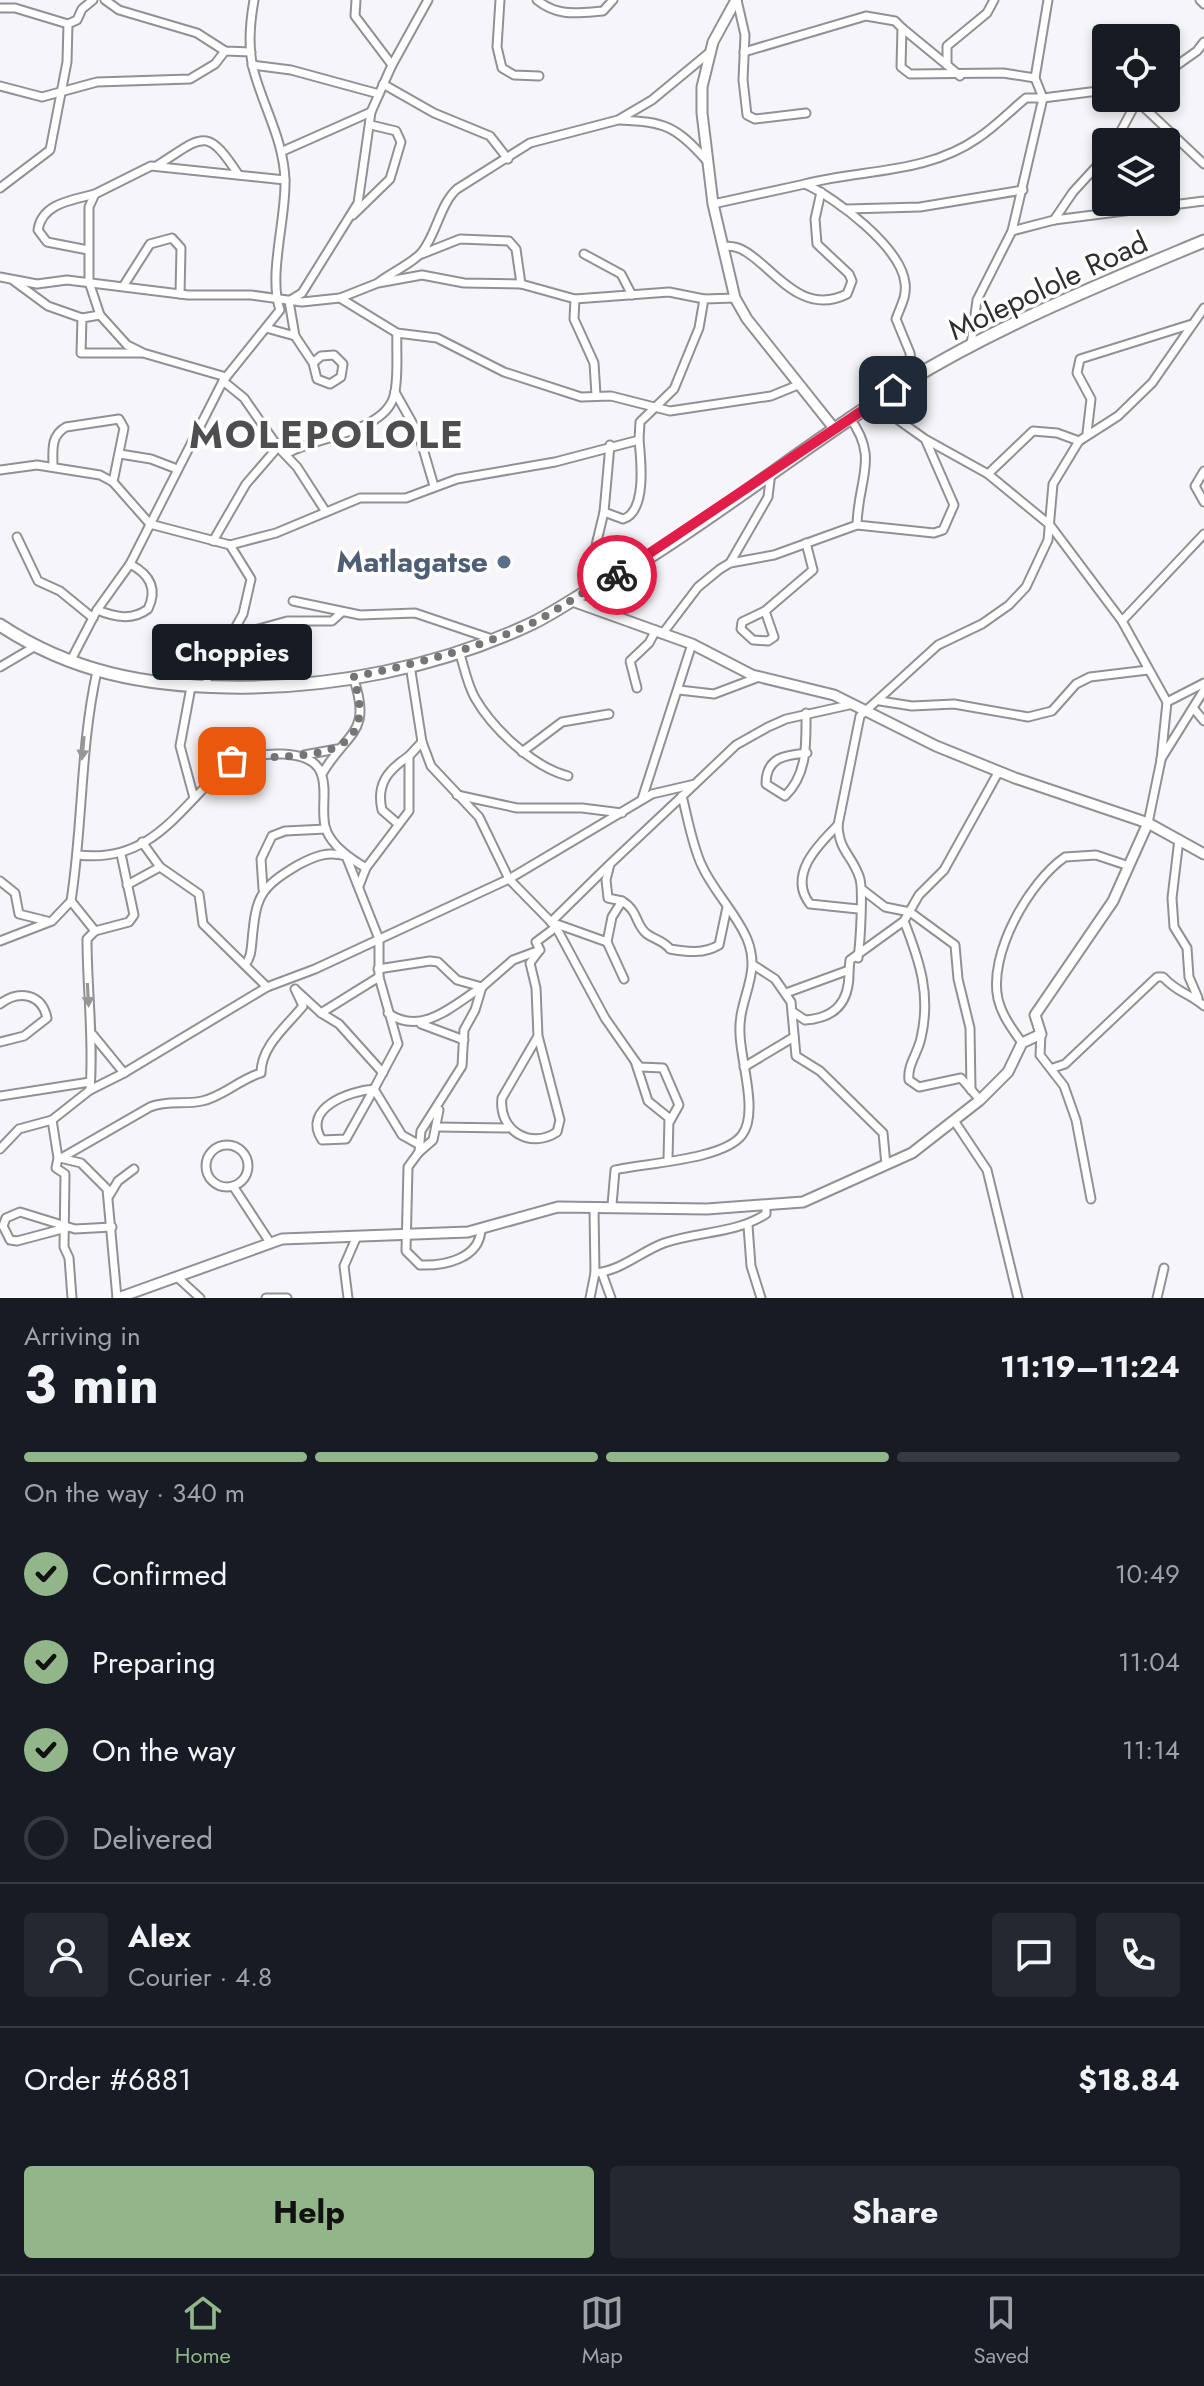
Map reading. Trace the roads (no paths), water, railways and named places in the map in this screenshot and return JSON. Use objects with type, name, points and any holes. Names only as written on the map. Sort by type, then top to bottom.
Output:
[{"type":"main road","name":"Molepolole Road","points":[[0,625],[34,647],[97,671],[137,682],[191,687],[270,687],[353,677],[459,651],[494,639],[575,602],[607,579],[628,571],[833,427],[913,377],[971,347],[1204,241]]},
{"type":"street","points":[[0,8],[15,8],[68,24],[77,20],[82,9],[93,0]]},
{"type":"street","points":[[105,0],[119,10],[197,33],[225,51],[251,52]]},
{"type":"street","points":[[70,662],[97,610],[130,564],[225,379],[280,310],[275,297],[285,180],[283,151],[252,65],[254,0]]},
{"type":"street","points":[[356,0],[355,16],[392,65]]},
{"type":"street","points":[[289,301],[302,293],[350,216],[361,192],[371,112],[392,65],[428,0]]},
{"type":"street","points":[[500,0],[497,47],[502,68],[514,75],[539,76]]},
{"type":"street","points":[[537,0],[548,9],[569,14],[603,11],[613,0]]},
{"type":"street","points":[[736,0],[737,15],[745,35],[743,80],[747,115],[755,119],[806,113]]},
{"type":"street","points":[[736,0],[710,52],[702,101],[713,204],[735,298],[798,385],[833,427]]},
{"type":"street","points":[[947,65],[946,53],[950,41],[987,13],[994,0]]},
{"type":"street","points":[[971,347],[977,300],[1012,231],[1023,190],[1043,98],[1035,78],[1048,0]]},
{"type":"street","points":[[744,52],[866,16],[887,19],[902,28],[960,76]]},
{"type":"street","points":[[0,188],[50,150],[68,52],[65,32],[68,24]]},
{"type":"street","points":[[902,28],[900,54],[904,72],[960,76],[1003,73],[1035,78]]},
{"type":"street","points":[[1180,64],[1201,51],[1204,42]]},
{"type":"street","points":[[0,86],[42,97],[97,82],[190,79],[215,64],[225,51]]},
{"type":"street","points":[[420,255],[439,224],[450,195],[541,139],[618,120],[652,100],[710,52]]},
{"type":"street","points":[[252,65],[291,70],[379,94]]},
{"type":"street","points":[[383,84],[434,113],[490,136],[508,159]]},
{"type":"street","points":[[713,204],[805,184],[899,169],[938,158],[978,138],[1026,98],[1092,92]]},
{"type":"street","points":[[283,151],[371,112]]},
{"type":"street","points":[[1150,112],[1204,164]]},
{"type":"street","points":[[618,120],[669,125],[685,136],[706,160]]},
{"type":"street","points":[[350,216],[365,207],[390,179],[401,142],[396,131],[371,125]]},
{"type":"street","points":[[158,165],[195,142],[212,141],[238,174]]},
{"type":"street","points":[[88,250],[47,242],[38,230],[39,219],[52,208],[95,194],[144,167],[158,165],[198,173],[285,180]]},
{"type":"street","points":[[1054,220],[1092,171]]},
{"type":"street","points":[[805,184],[847,209],[901,267],[906,293],[896,319],[910,353],[913,377]]},
{"type":"street","points":[[847,209],[920,207],[1023,190]]},
{"type":"street","points":[[723,247],[737,248],[799,294],[831,299],[847,294],[852,281],[849,274],[817,244],[815,219],[821,192]]},
{"type":"street","points":[[95,194],[87,216],[89,282],[100,315],[127,345],[225,379],[244,398],[326,512]]},
{"type":"street","points":[[1012,231],[1054,220],[1204,201]]},
{"type":"street","points":[[124,285],[150,244],[172,238],[181,248],[180,294]]},
{"type":"street","points":[[378,283],[420,255],[460,239],[509,241],[516,249],[521,284]]},
{"type":"street","points":[[584,254],[621,274],[632,295]]},
{"type":"street","points":[[0,277],[37,284],[67,280],[180,294],[275,297],[289,301],[340,298],[378,283],[422,275],[464,283],[521,284],[575,299],[669,292],[704,299],[735,298]]},
{"type":"street","points":[[12,280],[48,306],[82,318],[100,315]]},
{"type":"street","points":[[340,298],[397,333],[437,338],[504,372],[574,395],[596,395],[670,411],[715,407],[785,393],[798,385]]},
{"type":"street","points":[[575,299],[574,319],[594,363],[596,395]]},
{"type":"street","points":[[604,512],[623,519],[634,511],[643,474],[640,422],[652,407],[674,389],[699,328],[704,299]]},
{"type":"street","points":[[289,301],[295,336],[313,363],[314,373],[323,383],[330,384],[341,377],[343,364],[334,355],[321,356],[313,363]]},
{"type":"street","points":[[971,1090],[970,1028],[958,979],[955,945],[910,912],[875,902],[863,890],[859,876],[840,843],[838,825],[856,727],[898,679],[938,645],[982,624],[1009,605],[1026,587],[1044,553],[1053,484],[1079,441],[1087,433],[1118,416],[1152,383],[1204,308]]},
{"type":"street","points":[[82,318],[81,353],[143,353]]},
{"type":"street","points":[[1087,433],[1091,399],[1077,373],[1080,359],[1192,324]]},
{"type":"street","points":[[266,328],[295,336]]},
{"type":"street","points":[[286,454],[365,425],[390,405],[395,392],[397,333]]},
{"type":"street","points":[[395,392],[419,435],[434,486]]},
{"type":"street","points":[[873,402],[925,439],[988,474],[1050,525],[1122,621],[1167,702],[1161,760],[1148,823],[1126,865],[1113,901],[1035,1015],[1041,1034],[1040,1055],[1053,1068],[1076,1120],[1091,1199]]},
{"type":"street","points":[[849,417],[861,434],[868,453],[857,525]]},
{"type":"street","points":[[53,467],[55,435],[66,427],[119,419],[124,424],[113,482]]},
{"type":"street","points":[[988,474],[1033,431],[1057,433],[1079,441]]},
{"type":"street","points":[[730,563],[758,559],[857,525],[934,533],[943,530],[954,505],[925,439]]},
{"type":"street","points":[[0,470],[26,465],[82,471],[113,482],[150,524],[230,545],[276,533],[360,498],[406,498],[434,486],[555,462],[610,445],[639,440]]},
{"type":"street","points":[[607,579],[596,545],[604,512],[610,445]]},
{"type":"street","points":[[213,541],[246,484],[278,447]]},
{"type":"street","points":[[120,454],[151,459],[177,469]]},
{"type":"street","points":[[637,688],[630,661],[698,587],[730,563],[768,497],[771,471]]},
{"type":"street","points":[[1204,471],[1195,486],[1204,502]]},
{"type":"street","points":[[1122,621],[1204,534]]},
{"type":"street","points":[[17,537],[38,581],[60,591],[93,618]]},
{"type":"street","points":[[765,611],[774,637],[768,641],[749,639],[741,629],[742,622],[765,611],[813,570],[806,543]]},
{"type":"street","points":[[207,687],[207,664],[227,641],[243,614],[251,579],[230,545]]},
{"type":"street","points":[[97,610],[134,617],[148,609],[153,595],[149,579],[130,564]]},
{"type":"street","points":[[293,601],[369,616],[415,613],[494,639]]},
{"type":"street","points":[[575,602],[692,644],[759,677],[834,695],[936,746],[1148,823],[1204,854]]},
{"type":"street","points":[[227,641],[287,621],[332,621],[342,612]]},
{"type":"street","points":[[642,799],[692,644]]},
{"type":"street","points":[[0,667],[34,647]]},
{"type":"street","points":[[459,651],[476,700],[522,752],[549,770],[568,776]]},
{"type":"street","points":[[410,665],[422,742],[431,766],[484,824],[509,879],[553,925],[605,1018],[635,1061],[640,1067],[663,1068],[679,1105],[670,1121],[668,1159]]},
{"type":"street","points":[[880,701],[912,706],[954,704],[1028,717],[1052,711],[1076,684],[1090,677],[1148,670]]},
{"type":"street","points":[[0,941],[52,921],[71,901],[78,855],[83,748],[97,671]]},
{"type":"street","points":[[353,677],[362,702],[359,724],[337,749],[322,774],[326,829],[346,856],[379,939],[378,973],[398,1048],[346,1139],[322,1140],[317,1133],[318,1118],[324,1109],[348,1093],[374,1089]]},
{"type":"street","points":[[679,690],[714,694],[759,677]]},
{"type":"street","points":[[1167,702],[1204,683]]},
{"type":"street","points":[[191,687],[180,746],[194,798]]},
{"type":"street","points":[[1161,760],[1204,690]]},
{"type":"street","points":[[540,950],[536,942],[610,864],[736,745],[786,719],[849,705]]},
{"type":"street","points":[[1194,709],[1204,721]]},
{"type":"street","points":[[806,713],[807,753],[794,787],[785,796],[766,784],[770,765],[777,758],[807,753]]},
{"type":"street","points":[[522,752],[562,722],[609,714]]},
{"type":"street","points":[[397,823],[382,810],[379,789],[390,771],[422,742]]},
{"type":"street","points":[[78,855],[121,854],[170,826],[235,759],[303,755],[337,749]]},
{"type":"street","points":[[303,755],[322,774]]},
{"type":"street","points":[[359,886],[366,868],[410,806],[409,756]]},
{"type":"street","points":[[755,966],[775,979],[791,1002],[794,1014],[805,1020],[831,1015],[843,1001],[850,960],[858,958],[904,921],[919,895],[944,870],[999,771]]},
{"type":"street","points":[[0,1096],[90,1086],[124,1073],[267,987],[287,981],[509,879],[642,799],[695,784]]},
{"type":"street","points":[[456,795],[517,808],[582,808],[622,813]]},
{"type":"street","points":[[612,1205],[615,1170],[649,1166],[722,1148],[742,1135],[746,1127],[749,1090],[739,1020],[755,966],[747,939],[701,865],[682,796]]},
{"type":"street","points":[[838,825],[806,862],[805,897],[810,904],[858,909]]},
{"type":"street","points":[[245,965],[251,957],[255,909],[263,889],[261,859],[272,836],[285,831],[326,829]]},
{"type":"street","points":[[1179,839],[1172,898],[1174,927],[1187,948],[1189,977],[1202,1005]]},
{"type":"street","points":[[142,842],[160,867],[199,894],[203,924],[267,987]]},
{"type":"street","points":[[0,1149],[19,1129],[52,1120],[90,1086],[93,1035],[87,989],[87,939],[95,931],[132,920],[121,854]]},
{"type":"street","points":[[1022,1043],[1000,1005],[996,982],[1024,899],[1065,857],[1096,855],[1126,865]]},
{"type":"street","points":[[263,889],[315,856],[346,856],[366,868]]},
{"type":"street","points":[[610,864],[606,880],[608,898],[622,901],[635,910],[649,935],[665,942],[670,949],[691,952],[710,950],[719,945],[727,907]]},
{"type":"street","points":[[127,885],[160,867]]},
{"type":"street","points":[[0,881],[15,893],[19,914],[52,921]]},
{"type":"street","points":[[858,958],[858,909],[863,890]]},
{"type":"street","points":[[71,901],[95,931]]},
{"type":"street","points":[[622,901],[612,917],[607,942],[624,979]]},
{"type":"street","points":[[904,921],[926,989],[920,1042],[908,1070],[909,1080],[919,1087],[961,1078],[980,1100]]},
{"type":"street","points":[[553,925],[607,942]]},
{"type":"street","points":[[418,1023],[436,1017],[482,987],[513,960],[540,950]]},
{"type":"street","points":[[436,1127],[507,1128],[524,1136],[543,1137],[552,1136],[560,1127],[559,1111],[538,1036],[536,988],[530,963],[540,950]]},
{"type":"street","points":[[321,1013],[378,973],[430,961],[438,962],[457,980],[482,987]]},
{"type":"street","points":[[786,993],[849,970]]},
{"type":"street","points":[[1053,1068],[1065,1064],[1157,977],[1163,977],[1174,992],[1194,996],[1202,1005]]},
{"type":"street","points":[[287,981],[321,1013],[339,1024],[383,1073]]},
{"type":"street","points":[[481,1230],[473,1248],[460,1259],[439,1265],[414,1261],[406,1251],[406,1177],[424,1126],[462,1066],[464,1030],[475,1010],[482,987]]},
{"type":"street","points":[[72,1298],[69,1258],[64,1247],[65,1174],[56,1168],[61,1158],[150,1107],[163,1102],[205,1101],[244,1078],[261,1073],[261,1061],[275,1038],[303,1006],[295,989]]},
{"type":"street","points":[[0,1004],[26,995],[38,999],[45,1007],[47,1018],[24,1036],[0,1042]]},
{"type":"street","points":[[791,1002],[796,1056],[801,1062],[820,1071],[883,1133],[886,1165]]},
{"type":"street","points":[[387,1011],[403,1021],[418,1023],[464,1040]]},
{"type":"street","points":[[61,1158],[81,1163],[96,1176],[109,1196],[118,1298],[269,1241],[481,1230],[544,1208],[612,1205],[653,1210],[766,1207],[803,1202],[912,1153],[980,1100],[1008,1072],[1022,1043],[1041,1034]]},
{"type":"street","points":[[93,1035],[124,1073]]},
{"type":"street","points":[[507,1128],[501,1108],[502,1098],[538,1036]]},
{"type":"street","points":[[744,1067],[794,1037]]},
{"type":"street","points":[[635,1061],[648,1101],[670,1121]]},
{"type":"street","points":[[374,1089],[402,1135],[418,1148],[427,1148],[443,1100]]},
{"type":"street","points":[[52,1120],[61,1158]]},
{"type":"street","points":[[955,1122],[987,1170],[1018,1298]]},
{"type":"street","points":[[221,1146],[237,1148],[248,1160],[246,1176],[233,1186],[217,1185],[207,1173],[209,1156],[221,1146]]},
{"type":"street","points":[[109,1196],[118,1181],[134,1169]]},
{"type":"street","points":[[233,1186],[269,1241]]},
{"type":"street","points":[[599,1273],[627,1265],[663,1244],[748,1226],[766,1214],[766,1207]]},
{"type":"street","points":[[594,1208],[599,1273],[611,1298]]},
{"type":"street","points":[[66,1228],[20,1212],[6,1218],[3,1226],[10,1240],[17,1241],[66,1228],[112,1227]]},
{"type":"street","points":[[748,1226],[751,1266],[761,1298]]},
{"type":"street","points":[[348,1298],[344,1266],[357,1236]]},
{"type":"street","points":[[1157,1298],[1164,1268]]},
{"type":"street","points":[[590,1298],[599,1273]]},
{"type":"street","points":[[177,1277],[200,1298]]},
{"type":"street","points":[[266,1298],[287,1298]]},
{"type":"place","name":"Matlagatse","points":[[504,562]]},
{"type":"place","name":"Choppies","points":[[232,761]]},
{"type":"district","name":"MOLEPOLOLE","points":[[327,435]]}]
